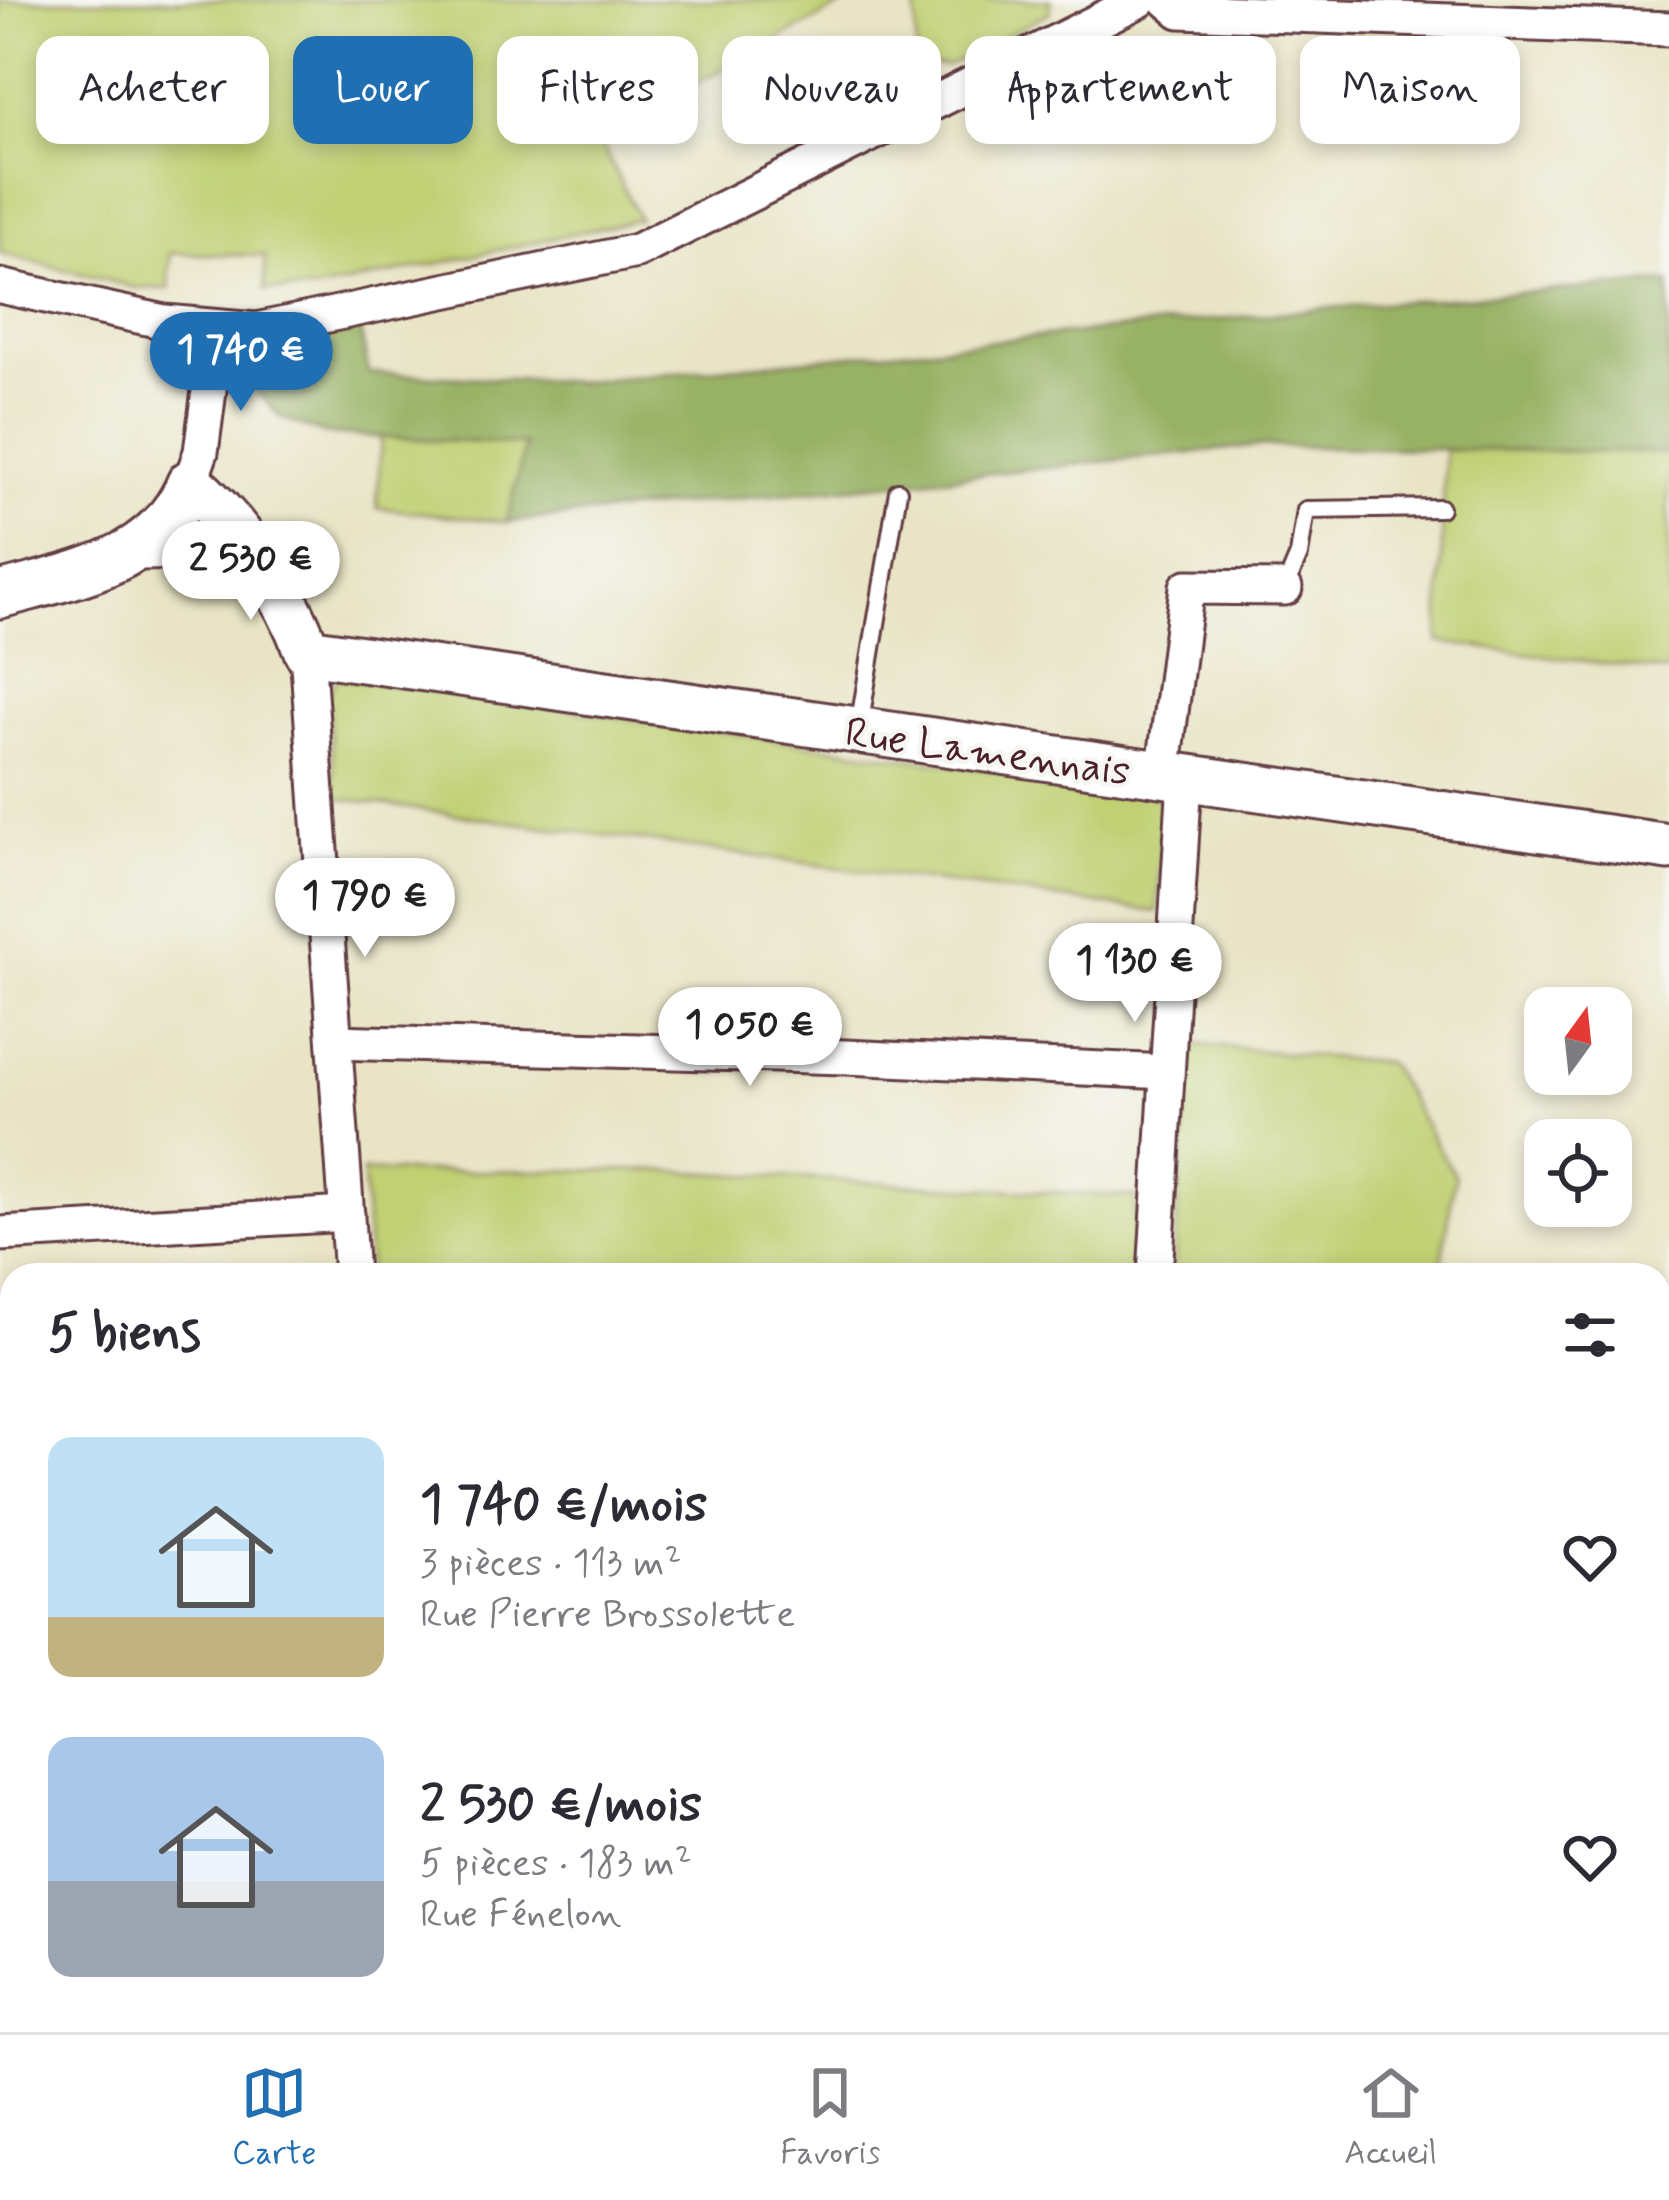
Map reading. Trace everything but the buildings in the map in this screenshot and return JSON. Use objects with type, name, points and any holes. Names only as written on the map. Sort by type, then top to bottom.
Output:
[{"type":"street","points":[[0,286],[165,322],[256,330],[641,250],[1140,0]]},
{"type":"street","points":[[1167,0],[1180,11],[1669,29]]},
{"type":"street","points":[[0,595],[89,571],[141,547],[166,527],[180,508],[201,452],[217,329]]},
{"type":"street","points":[[190,483],[238,530],[296,620],[307,651],[350,1263]]},
{"type":"street","points":[[141,547],[190,546],[256,562]]},
{"type":"street","points":[[1156,1263],[1167,1072],[1174,777],[1187,587],[1285,588]]},
{"type":"street","name":"Rue Lamennais","points":[[307,651],[1669,847]]},
{"type":"street","points":[[335,1042],[1167,1072]]},
{"type":"street","points":[[0,1234],[347,1214]]},
{"type":"lane","points":[[859,732],[898,490]]},
{"type":"lane","points":[[1285,588],[1299,555],[1306,510],[1440,508]]},
{"type":"green space","points":[[0,0],[853,0],[785,36],[722,36],[722,69],[698,82],[698,36],[497,36],[497,144],[602,144],[639,219],[314,291],[265,290],[265,256],[170,253],[169,289],[136,288],[0,253]]},
{"type":"green space","points":[[916,0],[1051,0],[1049,13],[1005,36],[965,36],[965,57],[948,66],[941,66],[941,36],[916,36]]},
{"type":"green space","points":[[1669,282],[1669,453],[1258,446],[507,522],[525,445],[324,434],[281,418],[247,380],[297,340],[359,325],[369,373],[577,382],[1383,303]]},
{"type":"green space","points":[[381,437],[526,445],[507,522],[377,508]]},
{"type":"green space","points":[[1445,449],[1669,453],[1669,672],[1439,642]]},
{"type":"green space","points":[[338,677],[1153,793],[1163,805],[1157,912],[336,798],[327,694]]},
{"type":"green space","points":[[1190,1044],[1388,1063],[1455,1176],[1442,1263],[1174,1263]]},
{"type":"green space","points":[[653,1170],[1136,1197],[1133,1263],[368,1263],[363,1172]]}]
